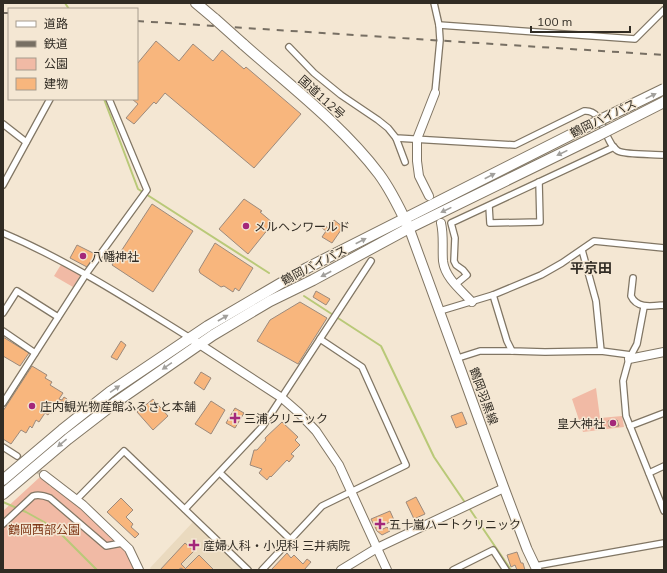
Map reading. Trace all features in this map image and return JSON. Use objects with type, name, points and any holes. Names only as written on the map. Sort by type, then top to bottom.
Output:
[{"type":"highway","name":"国道112号","points":[[196,3],[329,120],[363,154],[380,175],[409,228]]},
{"type":"highway","name":"鶴岡バイパス","points":[[3,480],[110,392],[190,338],[308,268],[404,218],[664,89]]},
{"type":"highway","name":"鶴岡バイパス","points":[[3,494],[86,425],[199,344],[270,302],[409,228],[664,102]]},
{"type":"main road","name":"鶴岡羽黒線","points":[[409,228],[458,358],[504,488],[527,549],[536,568]]},
{"type":"street","points":[[429,196],[419,176],[417,140],[435,93],[440,40],[439,25],[434,3]]},
{"type":"street","points":[[439,25],[635,39],[664,10]]},
{"type":"street","points":[[289,47],[314,73],[341,95],[388,128],[396,138],[406,162]]},
{"type":"street","points":[[3,185],[49,100]]},
{"type":"street","points":[[3,403],[86,274],[147,190],[110,100]]},
{"type":"street","points":[[396,138],[515,145],[584,111],[590,111],[597,117],[610,142],[616,150],[621,152],[664,155]]},
{"type":"street","points":[[3,124],[26,142]]},
{"type":"street","points":[[456,284],[467,274],[456,266],[454,261],[455,238],[451,223],[614,147]]},
{"type":"street","points":[[489,206],[490,222],[540,222],[538,182]]},
{"type":"street","points":[[441,223],[443,234],[442,252],[444,264],[449,277],[472,302]]},
{"type":"street","points":[[3,233],[36,247],[86,274],[190,338],[282,398],[303,417],[323,440],[339,465],[387,570]]},
{"type":"street","points":[[440,311],[493,295],[541,275],[582,250],[590,243],[599,241],[664,248]]},
{"type":"street","points":[[582,250],[596,301],[601,351]]},
{"type":"street","points":[[185,509],[263,426],[371,261]]},
{"type":"street","points":[[633,278],[630,291],[632,299],[644,306],[664,306]]},
{"type":"street","points":[[3,312],[17,291],[58,317]]},
{"type":"street","points":[[493,295],[507,341],[512,351]]},
{"type":"street","points":[[644,306],[637,344],[630,357],[623,381],[626,416],[664,511]]},
{"type":"street","points":[[3,331],[36,353]]},
{"type":"street","points":[[262,570],[322,506],[406,465],[362,367],[320,339]]},
{"type":"street","points":[[458,358],[480,351],[601,351],[630,357],[664,352]]},
{"type":"street","points":[[630,426],[664,413]]},
{"type":"street","points":[[3,447],[17,456]]},
{"type":"street","points":[[76,500],[124,451],[248,570]]},
{"type":"street","points":[[649,473],[664,466]]},
{"type":"street","points":[[220,473],[291,540]]},
{"type":"street","points":[[44,475],[76,500],[129,549],[139,570]]},
{"type":"street","points":[[341,570],[376,548],[504,488]]},
{"type":"street","points":[[3,524],[34,496],[44,496],[50,498],[106,546],[122,543]]},
{"type":"street","points":[[536,568],[664,543]]},
{"type":"street","points":[[453,570],[493,550],[506,570]]},
{"type":"shaded area","name":"産婦人科・小児科 三井病院","points":[[193,522],[242,570],[152,570],[150,568]]},
{"type":"green space","points":[[62,263],[81,274],[73,287],[54,276]]},
{"type":"green space","points":[[596,388],[600,418],[622,416],[624,427],[583,432],[572,399]]},
{"type":"green space","name":"鶴岡西部公園","points":[[40,477],[50,483],[49,486],[58,488],[124,547],[136,570],[3,570],[3,511]]},
{"type":"building","points":[[156,41],[179,61],[193,44],[213,61],[222,50],[244,69],[246,67],[301,114],[254,168],[165,93],[156,104],[154,102],[134,124],[126,118],[138,104],[133,100],[138,100],[138,63]]},
{"type":"building","name":"メルヘンワールド","points":[[244,199],[262,211],[260,212],[273,223],[248,254],[219,229]]},
{"type":"building","points":[[152,204],[193,231],[153,292],[112,265]]},
{"type":"building","points":[[334,220],[343,227],[332,243],[322,237],[326,231],[322,228],[324,225],[328,228]]},
{"type":"building","points":[[215,243],[253,268],[239,291],[235,288],[233,292],[224,286],[221,287],[200,273],[199,270]]},
{"type":"building","name":"八幡神社","points":[[77,245],[97,255],[87,267],[70,258]]},
{"type":"building","points":[[316,291],[330,299],[326,305],[313,297]]},
{"type":"building","points":[[300,302],[327,318],[298,364],[257,341],[270,320]]},
{"type":"building","points":[[3,337],[29,353],[20,366],[3,356]]},
{"type":"building","points":[[121,341],[126,345],[117,360],[111,357]]},
{"type":"building","name":"庄内観光物産館ふるさと本舗","points":[[32,366],[47,375],[45,378],[52,382],[50,385],[63,393],[59,399],[62,400],[64,397],[67,399],[65,403],[62,401],[52,413],[50,412],[48,415],[45,413],[39,422],[36,420],[32,428],[30,426],[26,433],[21,430],[11,444],[3,439],[3,411]]},
{"type":"building","points":[[201,372],[211,378],[204,390],[194,383]]},
{"type":"building","points":[[153,399],[168,416],[153,430],[137,412]]},
{"type":"building","points":[[211,401],[225,410],[211,434],[195,424]]},
{"type":"building","name":"三浦クリニック","points":[[235,408],[244,413],[235,428],[226,423]]},
{"type":"building","points":[[462,412],[467,424],[456,428],[451,416]]},
{"type":"building","name":"皇大神社","points":[[617,420],[619,426],[609,427],[608,421]]},
{"type":"building","points":[[282,422],[298,437],[295,440],[300,445],[291,454],[294,456],[289,462],[287,460],[267,480],[259,473],[262,469],[250,465],[254,450],[257,450],[266,440],[265,438]]},
{"type":"building","points":[[416,497],[425,514],[414,519],[406,502]]},
{"type":"building","points":[[121,498],[133,510],[126,517],[133,524],[131,527],[139,534],[135,538],[107,512]]},
{"type":"building","name":"五十嵐ハートクリニック","points":[[390,511],[394,520],[380,527],[381,530],[387,527],[390,531],[382,535],[377,531],[371,519]]},
{"type":"building","points":[[185,543],[194,551],[181,564],[186,569],[160,570]]},
{"type":"building","points":[[517,552],[525,570],[517,570],[515,565],[511,567],[507,555]]},
{"type":"building","points":[[287,553],[291,558],[294,555],[303,564],[307,559],[311,562],[304,570],[271,570]]},
{"type":"building","points":[[199,555],[214,570],[184,570]]},
{"type":"waterway","points":[[65,3],[68,8]]},
{"type":"waterway","points":[[104,100],[138,189],[269,273]]},
{"type":"waterway","points":[[304,296],[381,346],[434,457],[466,504]]},
{"type":"waterway","points":[[3,502],[26,512],[61,534],[97,570]]},
{"type":"waterway","points":[[469,508],[511,570]]},
{"type":"tunnel","points":[[17,456],[44,475]]},
{"type":"railway","points":[[3,13],[8,13]]},
{"type":"railway","points":[[138,21],[664,55]]},
{"type":"place","name":"メルヘンワールド","points":[[246,226]]},
{"type":"place","name":"八幡神社","points":[[83,256]]},
{"type":"place","name":"庄内観光物産館ふるさと本舗","points":[[32,406]]},
{"type":"place","name":"三浦クリニック","points":[[235,418]]},
{"type":"place","name":"皇大神社","points":[[613,423]]},
{"type":"place","name":"五十嵐ハートクリニック","points":[[380,524]]},
{"type":"place","name":"産婦人科・小児科 三井病院","points":[[194,545]]},
{"type":"district","name":"平京田","points":[[591,268]]}]
